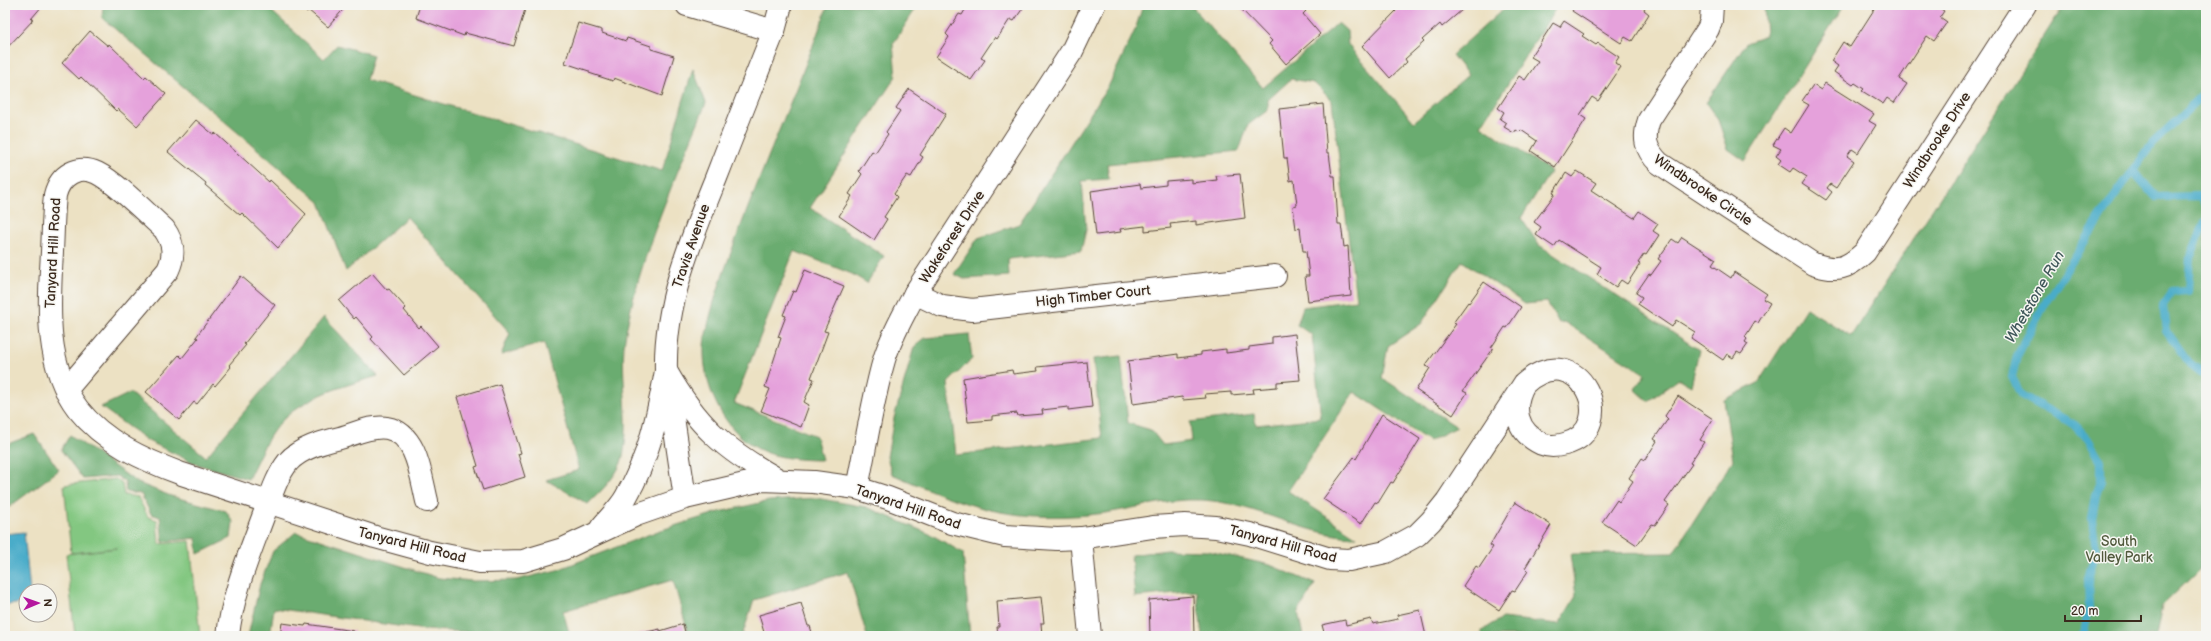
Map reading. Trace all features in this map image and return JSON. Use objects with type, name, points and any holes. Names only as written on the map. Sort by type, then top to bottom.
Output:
[{"type":"street","points":[[687,5],[774,31]]},
{"type":"street","name":"Travis Avenue","points":[[685,498],[675,443],[666,371],[665,347],[669,316],[693,235],[774,31],[781,5]]},
{"type":"street","name":"Wakeforest Drive","points":[[858,488],[874,398],[885,358],[898,324],[915,293],[1072,51],[1094,5]]},
{"type":"street","name":"Windbrooke Circle","points":[[1712,5],[1711,21],[1708,29],[1649,120],[1645,133],[1646,145],[1651,155],[1659,162],[1813,264],[1827,268],[1842,268]]},
{"type":"street","name":"Windbrooke Drive","points":[[1842,268],[1854,262],[1865,252],[2025,5]]},
{"type":"street","name":"Tanyard Hill Road","points":[[66,390],[168,270],[174,249],[171,238],[164,229],[107,180],[88,170],[73,172],[61,180],[55,199],[50,313],[56,363],[66,390],[83,414],[122,447],[152,463],[176,472],[375,537],[430,552],[480,562],[523,561],[563,549],[636,515],[685,498],[762,480],[814,482],[858,488],[977,531],[1033,539],[1081,538],[1153,527],[1185,525],[1216,527],[1250,534],[1330,559],[1349,560],[1386,552],[1417,535],[1431,521],[1447,501],[1524,384]]},
{"type":"street","name":"High Timber Court","points":[[915,293],[942,306],[972,310],[1275,276]]},
{"type":"street","points":[[666,371],[678,392],[713,436],[729,450],[779,480]]},
{"type":"street","points":[[599,531],[625,498],[647,452],[656,423],[666,371]]},
{"type":"street","points":[[228,636],[236,595],[268,503],[285,467],[295,455],[337,438],[373,428],[387,428],[398,432],[407,440],[414,451],[427,501]]},
{"type":"street","points":[[1081,538],[1090,636]]},
{"type":"green space","points":[[103,5],[265,5],[324,59],[337,45],[373,55],[366,80],[662,171],[693,69],[706,103],[660,215],[641,273],[626,332],[623,363],[626,426],[623,456],[614,476],[588,504],[546,480],[579,470],[544,343],[501,355],[510,333],[407,217],[346,271],[320,202],[102,18]]},
{"type":"green space","points":[[828,5],[918,5],[893,44],[896,76],[810,208],[884,256],[867,283],[852,274],[794,251],[734,403],[816,436],[822,460],[810,460],[774,455],[758,449],[744,439],[732,427],[721,413],[713,397],[705,363],[704,346],[714,302],[729,258]]},
{"type":"green space","points":[[1143,5],[1191,5],[1263,88],[1338,23],[1347,31],[1348,45],[1414,122],[1468,75],[1452,55],[1508,5],[1558,5],[1481,126],[1551,171],[1521,218],[1539,245],[1699,350],[1691,386],[1679,379],[1648,401],[1635,389],[1645,374],[1564,322],[1559,323],[1547,302],[1525,304],[1462,261],[1421,324],[1388,346],[1382,378],[1457,427],[1429,441],[1354,392],[1288,491],[1357,537],[1318,531],[1241,507],[1222,502],[1202,500],[1172,501],[1116,511],[1075,516],[1019,515],[979,507],[957,500],[892,474],[887,457],[894,418],[914,347],[925,338],[969,334],[972,359],[948,383],[956,455],[1102,438],[1093,359],[1121,356],[1128,423],[1151,430],[1163,445],[1192,441],[1190,422],[1254,414],[1256,425],[1321,418],[1312,335],[1297,325],[1303,307],[1356,300],[1332,101],[1314,83],[1291,79],[1268,100],[1268,110],[1248,125],[1239,151],[1107,164],[1109,179],[1082,181],[1086,230],[1081,251],[1008,259],[1009,276],[964,279],[954,274],[978,238],[1019,224],[1109,85],[1135,30]]},
{"type":"green space","points":[[1764,5],[1844,5],[1745,161],[1728,149],[1718,120],[1706,103],[1746,43],[1766,36]]},
{"type":"green space","name":"South Valley Park","points":[[2064,5],[2206,5],[2206,505],[2200,569],[2162,606],[2156,636],[1480,636],[1482,631],[1502,618],[1559,624],[1576,596],[1570,554],[1673,553],[1733,460],[1724,400],[1758,383],[1806,308],[1851,336]]},
{"type":"green space","points":[[324,317],[378,376],[318,396],[291,412],[270,436],[248,479],[196,464],[148,441],[101,407],[130,393],[206,457]]},
{"type":"green space","points":[[34,434],[59,470],[5,510],[5,445]]},
{"type":"green space","points":[[70,435],[138,483],[171,496],[226,511],[233,522],[231,538],[198,554],[196,538],[163,542],[160,517],[151,514],[141,494],[126,492],[125,482],[117,476],[83,479],[61,450]]},
{"type":"green space","points":[[116,479],[122,484],[124,495],[138,497],[148,517],[157,520],[159,544],[190,541],[200,636],[75,636],[66,554],[117,548],[71,553],[64,485]]},
{"type":"green space","points":[[816,498],[866,507],[932,535],[963,553],[970,636],[867,636],[848,572],[754,600],[742,636],[689,636],[673,580],[563,611],[570,636],[425,630],[274,608],[270,636],[248,636],[260,584],[273,551],[296,532],[439,578],[473,581],[516,580],[557,570],[658,531],[719,512],[769,501]]},
{"type":"green space","points":[[1166,550],[1208,551],[1270,565],[1315,584],[1298,612],[1303,636],[1202,636],[1197,591],[1135,597],[1131,555]]},
{"type":"water","points":[[24,532],[29,583],[18,583],[18,604],[5,605],[5,534]]},
{"type":"building","points":[[5,5],[43,5],[31,19],[33,20],[5,50]]},
{"type":"building","points":[[298,5],[347,5],[328,27],[308,10],[307,12]]},
{"type":"building","points":[[420,5],[526,6],[514,46],[465,33],[464,36],[416,18]]},
{"type":"building","points":[[968,5],[1025,5],[1014,21],[1010,19],[997,39],[995,37],[981,58],[985,60],[971,80],[936,57],[949,37],[946,34],[959,14],[962,15]]},
{"type":"building","points":[[1237,5],[1300,5],[1306,11],[1303,14],[1320,34],[1286,64],[1269,44],[1272,41]]},
{"type":"building","points":[[1397,5],[1464,5],[1460,8],[1462,10],[1442,27],[1440,24],[1422,40],[1424,42],[1405,59],[1407,62],[1390,78],[1362,46],[1396,11],[1394,8]]},
{"type":"building","points":[[1576,5],[1647,5],[1644,10],[1649,14],[1632,41],[1625,37],[1621,43],[1572,11]]},
{"type":"building","points":[[1877,5],[1935,5],[1944,11],[1940,17],[1947,22],[1934,41],[1927,36],[1899,79],[1907,84],[1894,103],[1887,98],[1883,104],[1862,91],[1864,89],[1855,83],[1853,85],[1834,72],[1838,66],[1831,61],[1843,42],[1850,47]]},
{"type":"building","points":[[1564,21],[1584,34],[1582,36],[1596,45],[1598,43],[1619,57],[1615,63],[1621,67],[1598,101],[1592,97],[1580,115],[1586,119],[1555,167],[1531,151],[1537,141],[1521,130],[1519,132],[1516,130],[1514,133],[1504,127],[1506,123],[1500,119],[1504,112],[1498,108],[1519,76],[1525,80],[1538,61],[1531,57],[1553,23],[1560,27]]},
{"type":"building","points":[[578,23],[602,30],[602,33],[626,41],[627,38],[651,46],[651,49],[674,56],[662,96],[614,78],[613,81],[589,73],[589,71],[565,63]]},
{"type":"building","points":[[90,31],[108,46],[109,44],[144,78],[146,76],[166,94],[137,126],[118,109],[116,111],[81,77],[79,79],[62,63]]},
{"type":"building","points":[[1825,83],[1874,114],[1869,121],[1876,125],[1858,153],[1852,149],[1847,156],[1854,161],[1836,188],[1830,184],[1827,188],[1832,192],[1826,200],[1802,184],[1807,177],[1793,168],[1790,172],[1778,164],[1781,160],[1776,156],[1781,149],[1773,145],[1784,128],[1791,133],[1809,105],[1802,101],[1813,85],[1821,90]]},
{"type":"building","points":[[909,89],[946,114],[920,155],[923,157],[911,177],[907,175],[894,194],[897,197],[884,217],[887,219],[874,240],[839,216],[852,196],[849,194],[862,174],[859,171],[872,151],[875,153],[888,134],[886,132],[900,111],[896,108]]},
{"type":"building","points":[[1323,104],[1327,153],[1329,153],[1332,176],[1335,176],[1338,224],[1341,224],[1344,247],[1348,246],[1351,296],[1308,301],[1305,276],[1309,276],[1306,251],[1303,251],[1300,228],[1296,229],[1293,206],[1297,205],[1294,180],[1290,181],[1287,158],[1284,158],[1279,109]]},
{"type":"building","points":[[196,120],[214,135],[215,133],[269,182],[270,180],[306,214],[278,248],[242,213],[240,215],[205,185],[206,183],[168,152]]},
{"type":"building","points":[[1577,171],[1596,183],[1591,190],[1634,218],[1639,211],[1658,224],[1653,231],[1659,235],[1646,255],[1644,254],[1638,263],[1640,264],[1627,284],[1621,280],[1616,287],[1597,274],[1601,267],[1559,240],[1554,247],[1536,235],[1541,227],[1534,222],[1555,194],[1553,193],[1566,173],[1572,177]]},
{"type":"building","points":[[1240,174],[1245,218],[1196,225],[1196,221],[1170,224],[1171,228],[1145,231],[1145,226],[1120,229],[1121,232],[1096,235],[1091,191],[1140,184],[1141,188],[1166,185],[1166,181],[1191,179],[1191,183],[1217,180],[1216,176]]},
{"type":"building","points":[[1682,237],[1716,259],[1712,265],[1731,278],[1734,272],[1767,294],[1763,299],[1770,303],[1758,323],[1755,321],[1745,337],[1747,339],[1745,342],[1748,344],[1741,354],[1737,352],[1733,358],[1727,354],[1723,360],[1691,338],[1695,332],[1676,320],[1672,327],[1638,304],[1642,297],[1636,293],[1649,274],[1651,275],[1661,261],[1658,259],[1672,239],[1678,243]]},
{"type":"building","points":[[805,270],[844,286],[824,331],[828,332],[811,378],[814,379],[804,402],[809,405],[801,427],[761,411],[770,389],[765,387],[781,338],[778,337],[786,316],[783,315],[793,291],[796,292]]},
{"type":"building","points":[[372,273],[406,308],[404,310],[419,328],[421,326],[438,346],[404,375],[371,339],[373,337],[356,317],[354,319],[339,301]]},
{"type":"building","points":[[241,276],[275,305],[244,344],[246,345],[229,365],[231,367],[215,386],[213,384],[197,404],[194,402],[179,420],[146,392],[179,355],[182,358],[198,338],[196,337]]},
{"type":"building","points":[[1484,282],[1521,307],[1507,328],[1505,327],[1491,348],[1493,349],[1463,391],[1467,393],[1453,415],[1416,390],[1430,368],[1425,366],[1456,324],[1453,323]]},
{"type":"building","points":[[1295,334],[1300,380],[1277,382],[1277,387],[1253,389],[1254,393],[1231,395],[1231,392],[1205,394],[1206,398],[1183,400],[1182,397],[1133,404],[1128,361],[1178,354],[1178,358],[1201,355],[1201,352],[1226,349],[1226,353],[1249,350],[1249,347],[1272,344],[1272,337]]},
{"type":"building","points":[[1087,362],[1092,407],[1068,410],[1068,407],[1042,410],[1043,414],[1018,416],[1017,413],[992,416],[992,420],[968,422],[963,378],[1012,370],[1013,374],[1038,371],[1037,367]]},
{"type":"building","points":[[500,384],[521,453],[518,454],[525,477],[483,490],[475,467],[478,466],[457,397]]},
{"type":"building","points":[[1678,396],[1713,419],[1700,440],[1704,442],[1690,463],[1692,464],[1665,502],[1669,505],[1655,525],[1652,524],[1637,545],[1602,522],[1617,500],[1619,502],[1633,481],[1629,478],[1642,458],[1645,460],[1657,441],[1654,439],[1668,419],[1665,416]]},
{"type":"building","points":[[1382,414],[1420,439],[1393,483],[1391,482],[1378,503],[1375,502],[1361,524],[1323,499],[1354,457],[1356,459]]},
{"type":"building","points":[[1515,502],[1551,525],[1525,568],[1528,571],[1515,591],[1512,590],[1499,610],[1463,586],[1476,566],[1479,568],[1493,547],[1490,545]]},
{"type":"building","points":[[1193,596],[1194,636],[1150,636],[1149,600]]},
{"type":"building","points":[[1041,597],[1044,623],[1041,623],[1042,636],[998,636],[997,627],[999,627],[997,601]]},
{"type":"building","points":[[801,603],[808,626],[810,626],[813,636],[765,636],[759,615]]},
{"type":"building","points":[[1420,610],[1426,636],[1325,636],[1322,625],[1345,620],[1346,625],[1371,619],[1373,624],[1398,619],[1397,615]]},
{"type":"building","points":[[282,623],[305,626],[306,624],[354,631],[353,633],[369,636],[280,636]]},
{"type":"building","points":[[683,624],[686,636],[629,636],[660,629],[660,631]]},
{"type":"building","points":[[377,633],[389,635],[389,636],[376,636]]},
{"type":"waterway","name":"Whetstone Run","points":[[2081,636],[2084,632],[2089,610],[2088,579],[2096,551],[2092,519],[2096,495],[2101,481],[2101,461],[2088,439],[2075,425],[2021,395],[2012,377],[2017,356],[2047,300],[2107,207],[2152,144],[2206,92]]},
{"type":"waterway","points":[[2133,171],[2156,197],[2200,196],[2206,206]]},
{"type":"waterway","points":[[2206,219],[2190,258],[2188,291],[2172,292],[2163,305],[2166,331],[2187,361],[2206,376]]}]
